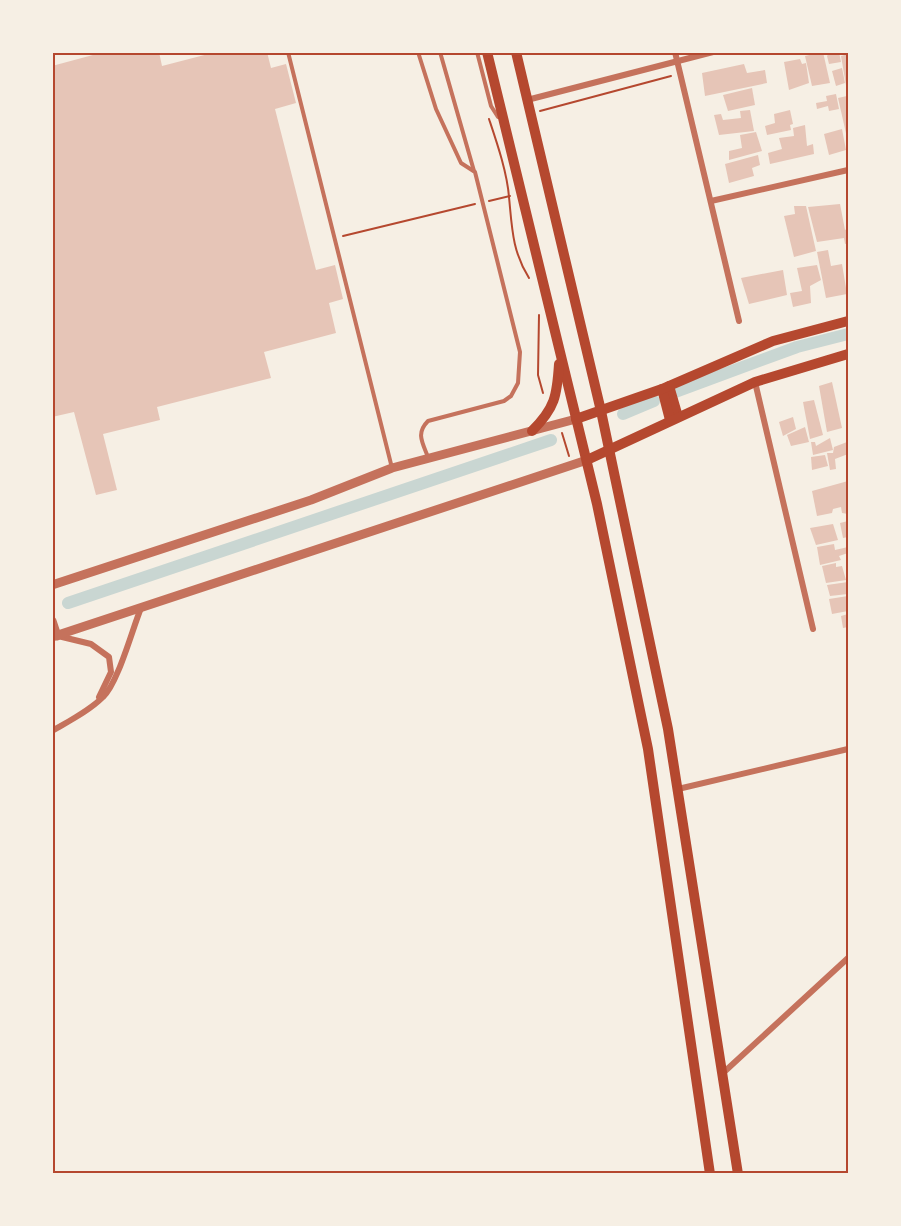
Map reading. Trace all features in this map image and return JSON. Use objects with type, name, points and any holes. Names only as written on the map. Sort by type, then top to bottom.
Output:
[{"type":"main road","points":[[487,52],[504,125],[515,194],[587,460],[648,749],[710,1173]]},
{"type":"main road","points":[[516,52],[601,411],[668,729],[738,1173]]},
{"type":"main road","points":[[576,419],[665,387],[773,341],[849,321]]},
{"type":"main road","points":[[587,460],[755,382],[849,354]]},
{"type":"main road","points":[[532,431],[551,409],[558,390],[560,355]]},
{"type":"main road","points":[[665,387],[674,419]]},
{"type":"street","points":[[675,52],[739,321]]},
{"type":"street","points":[[527,100],[712,52]]},
{"type":"street","points":[[711,201],[849,170]]},
{"type":"street","points":[[755,382],[813,629]]},
{"type":"street","points":[[52,585],[311,500],[392,468],[576,419]]},
{"type":"street","points":[[55,637],[587,460]]},
{"type":"street","points":[[52,731],[93,705],[112,686],[141,608]]},
{"type":"street","points":[[53,622],[55,637]]},
{"type":"street","points":[[55,637],[100,648],[112,662],[106,686],[93,705]]},
{"type":"street","points":[[678,789],[849,749]]},
{"type":"street","points":[[723,1073],[849,958]]},
{"type":"lane","points":[[288,52],[392,468]]},
{"type":"lane","points":[[418,52],[436,109],[461,163],[475,172]]},
{"type":"lane","points":[[428,458],[420,434],[421,428],[428,421],[504,401],[511,396],[518,383],[520,352],[475,172],[440,52]]},
{"type":"lane","points":[[477,52],[491,106],[504,125]]},
{"type":"path","points":[[531,113],[679,74]]},
{"type":"path","points":[[486,111],[515,194],[509,219],[520,263],[532,287]]},
{"type":"path","points":[[334,238],[515,194]]},
{"type":"path","points":[[539,314],[538,375],[545,400],[551,409]]},
{"type":"path","points":[[559,424],[572,466]]},
{"type":"building","points":[[104,52],[159,52],[162,66],[216,52],[267,52],[271,68],[286,64],[296,103],[275,109],[316,270],[335,265],[343,299],[329,303],[336,333],[264,352],[271,378],[157,407],[160,420],[103,434],[117,490],[96,495],[74,412],[52,417],[52,66]]},
{"type":"building","points":[[823,52],[830,83],[812,86],[805,56]]},
{"type":"building","points":[[830,52],[839,52],[841,62],[829,64],[827,56]]},
{"type":"building","points":[[848,54],[848,91],[847,91],[841,56]]},
{"type":"building","points":[[800,59],[802,64],[806,63],[809,83],[789,90],[784,62]]},
{"type":"building","points":[[744,64],[747,73],[765,70],[767,83],[705,96],[702,73]]},
{"type":"building","points":[[842,68],[845,83],[836,86],[832,71]]},
{"type":"building","points":[[752,88],[755,105],[728,111],[723,95]]},
{"type":"building","points":[[836,94],[839,109],[829,111],[828,106],[817,109],[816,103],[827,101],[826,96]]},
{"type":"building","points":[[847,96],[848,103],[848,142],[838,98]]},
{"type":"building","points":[[750,110],[754,131],[719,135],[714,115],[721,114],[723,120],[741,118],[740,111]]},
{"type":"building","points":[[790,110],[793,124],[790,125],[791,130],[767,135],[765,126],[775,123],[774,114]]},
{"type":"building","points":[[805,125],[807,146],[813,144],[814,154],[770,164],[768,153],[782,149],[779,138],[794,136],[793,128]]},
{"type":"building","points":[[842,129],[846,150],[829,155],[824,134]]},
{"type":"building","points":[[756,132],[762,151],[729,160],[729,151],[742,148],[740,135]]},
{"type":"building","points":[[758,155],[760,165],[752,168],[754,176],[729,183],[725,164]]},
{"type":"building","points":[[840,204],[845,230],[848,228],[848,243],[845,244],[844,238],[817,242],[808,207]]},
{"type":"building","points":[[794,206],[806,206],[816,251],[794,257],[784,216],[795,214]]},
{"type":"building","points":[[828,250],[831,266],[842,264],[847,294],[826,298],[817,252]]},
{"type":"building","points":[[817,265],[821,280],[810,286],[811,303],[793,307],[790,293],[802,291],[797,268]]},
{"type":"building","points":[[783,270],[787,295],[749,304],[741,278]]},
{"type":"building","points":[[832,382],[842,428],[827,432],[819,386]]},
{"type":"building","points":[[814,400],[823,435],[810,439],[803,402]]},
{"type":"building","points":[[793,417],[796,429],[783,436],[779,422]]},
{"type":"building","points":[[805,427],[809,442],[791,446],[787,435]]},
{"type":"building","points":[[830,438],[833,450],[813,455],[811,442],[815,442],[816,446]]},
{"type":"building","points":[[847,442],[848,454],[835,459],[836,469],[830,470],[827,453],[833,453],[834,447]]},
{"type":"building","points":[[825,455],[828,466],[812,470],[811,457]]},
{"type":"building","points":[[848,481],[848,514],[842,513],[841,507],[833,509],[832,513],[817,516],[812,491]]},
{"type":"building","points":[[848,521],[848,537],[843,538],[840,523]]},
{"type":"building","points":[[833,524],[838,540],[816,545],[810,528]]},
{"type":"building","points":[[834,544],[835,550],[848,547],[848,553],[839,556],[841,560],[820,565],[817,547]]},
{"type":"building","points":[[836,563],[836,567],[842,566],[846,580],[826,583],[822,566]]},
{"type":"building","points":[[848,582],[848,594],[830,596],[827,585]]},
{"type":"building","points":[[848,596],[848,611],[832,614],[829,599]]},
{"type":"building","points":[[848,614],[848,627],[843,628],[841,616]]},
{"type":"waterway","points":[[675,392],[797,347],[848,334]]},
{"type":"waterway","points":[[623,414],[654,401]]},
{"type":"waterway","points":[[68,603],[551,440]]}]
